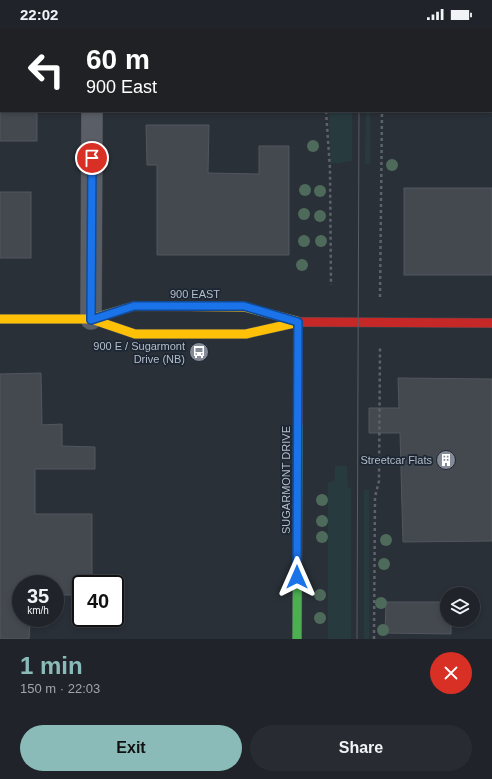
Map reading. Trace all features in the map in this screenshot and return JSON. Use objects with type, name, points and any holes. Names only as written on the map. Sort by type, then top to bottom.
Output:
[{"type":"street","points":[[91,320],[92,112]]},
{"type":"street","name":"900 EAST","points":[[91,320],[134,306],[244,306],[298,322]]},
{"type":"street","name":"900 EAST","points":[[0,319],[91,320],[135,334],[246,334],[298,322],[492,323]]},
{"type":"street","name":"SUGARMONT DRIVE","points":[[297,639],[298,322]]},
{"type":"path","points":[[326,112],[330,169],[331,285]]},
{"type":"path","points":[[380,285],[382,112]]},
{"type":"path","points":[[374,639],[374,497],[379,481],[380,358]]},
{"type":"green space","points":[[329,112],[352,112],[352,161],[331,164]]},
{"type":"green space","points":[[366,112],[370,112],[370,163],[365,165]]},
{"type":"green space","points":[[335,466],[347,466],[348,487],[351,489],[351,639],[328,639],[328,483],[335,480]]},
{"type":"green space","points":[[364,490],[369,490],[369,639],[364,639]]},
{"type":"building","points":[[0,112],[37,112],[37,141],[0,141]]},
{"type":"building","points":[[146,125],[209,125],[208,173],[259,174],[259,146],[289,146],[289,255],[157,255],[157,165],[147,165]]},
{"type":"building","points":[[404,188],[492,188],[492,275],[404,275]]},
{"type":"building","points":[[0,192],[31,192],[31,258],[0,258]]},
{"type":"building","points":[[41,373],[42,425],[62,424],[62,446],[95,447],[95,469],[35,469],[35,514],[92,514],[92,575],[72,575],[72,595],[64,595],[64,575],[12,575],[12,627],[30,627],[29,639],[0,639],[0,374]]},
{"type":"building","name":"Streetcar Flats","points":[[398,378],[492,379],[492,541],[403,542],[400,433],[369,433],[369,408],[399,408]]},
{"type":"building","points":[[386,602],[440,602],[440,627],[451,627],[451,634],[385,633]]},
{"type":"tram line","points":[[357,639],[359,112]]},
{"type":"traffic: fast","points":[[297,639],[298,424]]},
{"type":"traffic: slow","points":[[91,319],[134,306],[244,307],[297,321]]},
{"type":"traffic: slow","points":[[0,319],[91,319],[135,334],[246,334],[299,322]]},
{"type":"traffic: jam","points":[[298,322],[298,424]]},
{"type":"traffic: jam","points":[[299,322],[492,323]]},
{"type":"place","name":"900 E / Sugarmont Drive (NB)","points":[[199,352]]},
{"type":"place","name":"Streetcar Flats","points":[[446,460]]},
{"type":"route","points":[[92,158],[91,320],[134,306],[244,306],[298,322],[297,577]]}]
